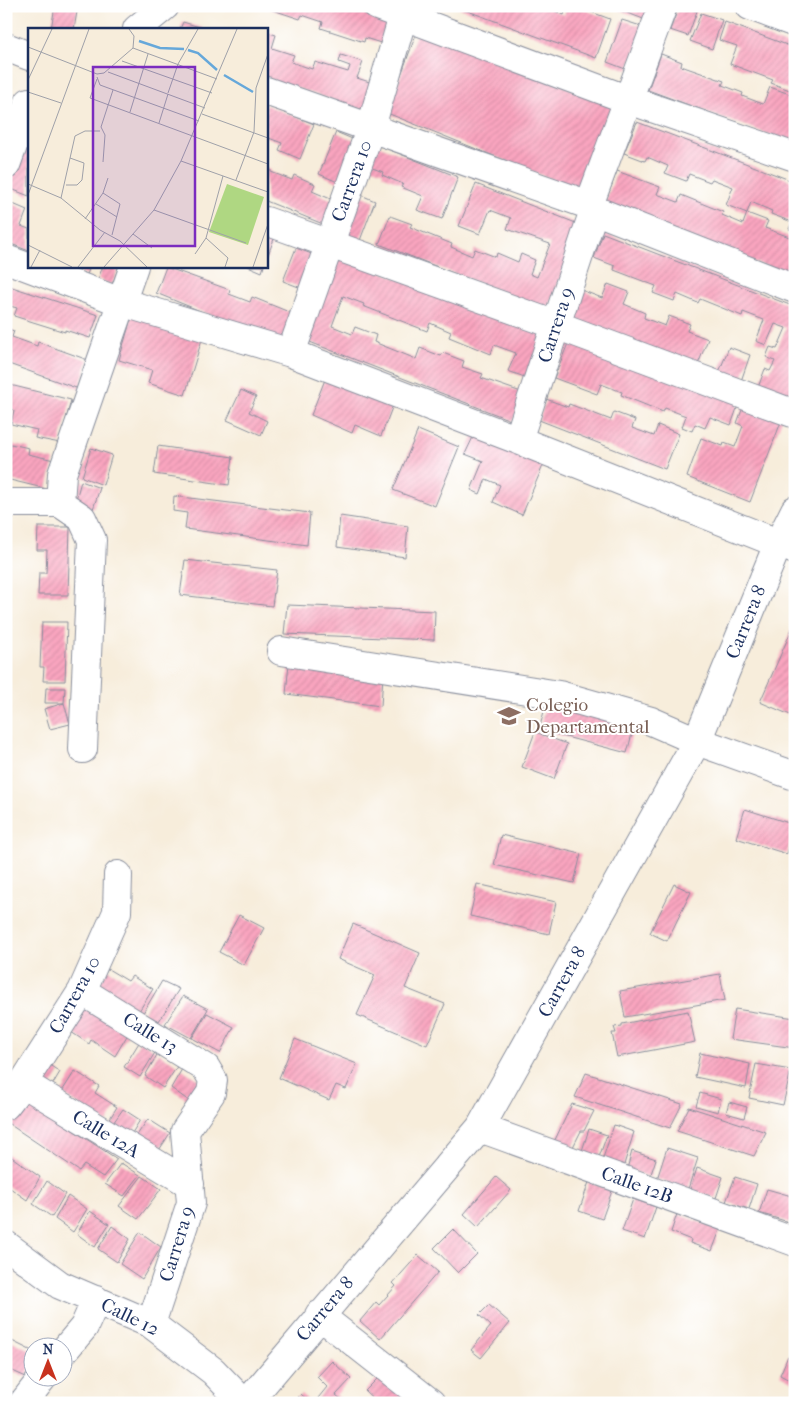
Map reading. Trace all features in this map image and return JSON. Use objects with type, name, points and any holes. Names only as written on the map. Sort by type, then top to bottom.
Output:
[{"type":"street","points":[[138,28],[165,6]]},
{"type":"street","points":[[377,6],[405,11],[629,100],[795,157]]},
{"type":"street","name":"Carrera 9","points":[[518,440],[592,208],[663,6]]},
{"type":"street","points":[[750,6],[795,23]]},
{"type":"street","name":"Carrera 10","points":[[291,353],[371,127],[405,11]]},
{"type":"street","points":[[6,47],[28,56]]},
{"type":"street","points":[[268,92],[371,127],[592,208],[795,289]]},
{"type":"street","points":[[6,165],[28,105]]},
{"type":"street","points":[[268,222],[556,325],[795,414]]},
{"type":"street","points":[[6,259],[28,267]]},
{"type":"street","points":[[30,268],[121,302],[291,353],[518,440],[787,547]]},
{"type":"street","points":[[60,503],[62,474],[133,268]]},
{"type":"street","points":[[6,503],[60,503],[82,518],[92,540],[83,749]]},
{"type":"street","name":"Carrera 8","points":[[245,1403],[480,1128],[697,741],[787,547],[795,510]]},
{"type":"street","points":[[281,651],[558,695],[651,721],[697,741],[795,776]]},
{"type":"street","name":"Carrera 10","points":[[6,1105],[23,1083],[82,991],[117,912],[118,875]]},
{"type":"street","name":"Calle 13","points":[[82,991],[206,1068],[213,1080]]},
{"type":"street","name":"Carrera 9","points":[[151,1324],[191,1203],[185,1132],[211,1093],[213,1080]]},
{"type":"street","name":"Calle 12A","points":[[23,1083],[190,1184]]},
{"type":"street","name":"Calle 12B","points":[[480,1128],[795,1242]]},
{"type":"street","name":"Calle 12","points":[[6,1245],[60,1285],[151,1324],[213,1371],[245,1403]]},
{"type":"street","points":[[72,1341],[84,1327],[96,1300]]},
{"type":"street","points":[[320,1315],[431,1403]]},
{"type":"street","points":[[23,1403],[36,1386]]},
{"type":"building","points":[[55,6],[78,6],[74,28],[51,28]]},
{"type":"building","points":[[261,6],[352,6],[396,20],[387,45],[365,38],[364,42],[321,28],[323,22],[302,15],[300,19]]},
{"type":"building","points":[[454,6],[555,6],[553,10],[564,15],[567,6],[575,6],[610,19],[596,58]]},
{"type":"building","points":[[609,6],[651,6],[646,20]]},
{"type":"building","points":[[679,6],[697,11],[688,36],[670,30]]},
{"type":"building","points":[[701,13],[722,20],[712,49],[690,41]]},
{"type":"building","points":[[622,20],[644,27],[628,70],[607,62]]},
{"type":"building","points":[[183,22],[203,28],[180,28]]},
{"type":"building","points":[[725,22],[795,48],[795,92],[771,83],[773,80],[730,64],[737,46],[719,40]]},
{"type":"building","points":[[418,29],[619,108],[586,193],[387,113]]},
{"type":"building","points":[[268,33],[276,35],[272,48],[294,55],[291,62],[312,69],[315,62],[348,72],[350,66],[339,62],[341,55],[363,62],[357,78],[379,85],[369,112],[268,79]]},
{"type":"building","points":[[661,54],[682,62],[681,66],[724,81],[722,85],[743,93],[742,96],[763,104],[770,87],[795,96],[795,144],[648,90]]},
{"type":"building","points":[[268,106],[314,124],[300,159],[279,150],[282,143],[268,138]]},
{"type":"building","points":[[637,122],[795,182],[795,231],[789,229],[792,222],[771,214],[772,211],[751,202],[747,213],[726,205],[733,187],[712,179],[710,182],[689,174],[686,181],[665,173],[668,166],[647,157],[645,161],[624,153]]},
{"type":"building","points":[[336,132],[357,141],[340,183],[319,174]]},
{"type":"building","points":[[370,142],[458,177],[442,219],[417,210],[423,196],[401,187],[403,184],[382,175],[383,172],[362,164]]},
{"type":"building","points":[[17,147],[28,151],[28,196],[6,187],[6,176]]},
{"type":"building","points":[[268,169],[271,172],[292,180],[294,175],[315,184],[312,191],[333,200],[323,224],[268,202]]},
{"type":"building","points":[[617,171],[660,187],[657,194],[678,202],[681,195],[723,212],[722,215],[743,224],[747,213],[768,221],[765,228],[795,239],[795,277],[604,206]]},
{"type":"building","points":[[476,184],[581,225],[548,310],[379,244],[390,216],[412,224],[410,227],[452,244],[451,247],[472,256],[475,249],[496,257],[497,253],[518,262],[521,254],[535,260],[530,274],[537,277],[550,244],[507,229],[511,218],[490,210],[480,234],[459,226]]},
{"type":"building","points":[[354,192],[375,201],[359,243],[337,234]]},
{"type":"building","points":[[6,201],[27,210],[21,226],[28,229],[28,251],[6,242]]},
{"type":"building","points":[[603,233],[795,307],[795,398],[792,404],[757,390],[765,369],[770,371],[775,361],[766,357],[770,347],[777,349],[786,328],[775,324],[766,345],[756,341],[764,320],[743,312],[742,316],[700,299],[698,303],[677,294],[674,301],[653,293],[656,286],[614,270],[615,266],[594,258]]},
{"type":"building","points":[[268,237],[274,239],[268,255]]},
{"type":"building","points":[[296,248],[317,256],[304,289],[283,281]]},
{"type":"building","points":[[335,254],[546,336],[530,379],[508,371],[516,353],[494,345],[491,354],[449,337],[451,332],[430,323],[427,331],[363,306],[364,304],[343,296],[332,326],[352,334],[355,327],[376,335],[374,342],[416,359],[420,348],[441,356],[443,353],[464,361],[462,367],[483,374],[481,378],[524,393],[513,421],[302,339]]},
{"type":"building","points":[[71,268],[89,268],[87,275]]},
{"type":"building","points":[[102,268],[118,268],[112,285],[98,279]]},
{"type":"building","points":[[166,268],[169,268],[230,290],[229,294],[250,302],[252,297],[294,314],[282,344],[156,293]]},
{"type":"building","points":[[253,268],[263,268],[262,272]]},
{"type":"building","points":[[608,284],[629,292],[624,304],[645,313],[644,318],[665,326],[669,316],[690,324],[687,331],[708,339],[697,367],[570,318],[581,290],[602,298]]},
{"type":"building","points":[[6,285],[98,315],[90,338],[14,316],[17,308],[6,305]]},
{"type":"building","points":[[132,315],[203,336],[185,395],[148,383],[152,370],[119,360]]},
{"type":"building","points":[[6,328],[14,331],[12,337],[37,346],[38,342],[88,360],[79,389],[6,363]]},
{"type":"building","points":[[571,336],[740,400],[731,425],[710,417],[705,428],[695,424],[692,431],[682,427],[686,416],[665,408],[663,412],[621,395],[622,392],[601,384],[597,394],[554,378]]},
{"type":"building","points":[[729,347],[750,355],[740,384],[718,375]]},
{"type":"building","points":[[328,372],[395,400],[381,436],[355,425],[352,433],[311,415]]},
{"type":"building","points":[[6,384],[71,400],[60,443],[35,438],[37,430],[11,424],[14,410],[6,408]]},
{"type":"building","points":[[241,390],[256,397],[249,412],[267,421],[261,435],[227,420]]},
{"type":"building","points":[[546,399],[568,407],[569,404],[611,420],[614,412],[635,420],[632,428],[654,436],[658,425],[679,434],[665,469],[539,420]]},
{"type":"building","points":[[745,402],[783,417],[750,502],[687,477],[701,438],[723,446],[724,443],[735,447],[743,426],[737,423]]},
{"type":"building","points":[[418,430],[459,447],[435,506],[393,490]]},
{"type":"building","points":[[475,433],[545,461],[522,515],[493,502],[500,485],[486,479],[480,494],[471,490],[483,461],[465,454]]},
{"type":"building","points":[[6,443],[29,448],[28,454],[54,460],[47,489],[6,479]]},
{"type":"building","points":[[158,446],[233,457],[229,485],[154,474]]},
{"type":"building","points":[[91,448],[112,455],[103,485],[82,477]]},
{"type":"building","points":[[81,481],[100,488],[93,509],[75,503]]},
{"type":"building","points":[[174,496],[310,513],[307,545],[185,529],[187,513],[173,511]]},
{"type":"building","points":[[340,516],[408,526],[405,557],[337,547]]},
{"type":"building","points":[[38,527],[70,527],[68,595],[38,595],[39,573],[46,573],[47,550],[37,550]]},
{"type":"building","points":[[185,560],[277,570],[272,606],[180,595]]},
{"type":"building","points":[[287,605],[435,611],[434,640],[284,634]]},
{"type":"building","points":[[42,622],[67,622],[65,681],[43,681],[44,667],[40,667]]},
{"type":"building","points":[[795,622],[795,717],[760,702]]},
{"type":"building","points":[[289,663],[383,675],[381,706],[286,694]]},
{"type":"building","points":[[46,688],[65,688],[64,703],[45,703]]},
{"type":"building","points":[[64,703],[70,724],[50,729],[44,709]]},
{"type":"building","points":[[546,704],[634,726],[627,753],[539,730]]},
{"type":"building","points":[[535,732],[567,744],[554,779],[522,767]]},
{"type":"building","points":[[745,809],[795,825],[787,854],[736,838]]},
{"type":"building","points":[[501,835],[581,854],[574,883],[494,865]]},
{"type":"building","points":[[477,884],[556,902],[549,934],[470,916]]},
{"type":"building","points":[[674,884],[691,892],[667,941],[650,933]]},
{"type":"building","points":[[239,915],[264,928],[244,965],[219,952]]},
{"type":"building","points":[[353,924],[420,953],[405,988],[445,1004],[427,1045],[357,1015],[375,975],[338,959]]},
{"type":"building","points":[[108,969],[128,981],[132,976],[153,989],[139,1011],[96,989]]},
{"type":"building","points":[[720,974],[725,1000],[625,1017],[620,991]]},
{"type":"building","points":[[162,981],[179,989],[159,1021],[143,1013]]},
{"type":"building","points":[[183,996],[208,1009],[191,1038],[165,1024]]},
{"type":"building","points":[[81,1002],[128,1034],[115,1056],[91,1040],[89,1044],[65,1028]]},
{"type":"building","points":[[735,1009],[795,1018],[795,1048],[730,1039]]},
{"type":"building","points":[[688,1011],[695,1042],[617,1057],[612,1033],[616,1033],[614,1027]]},
{"type":"building","points":[[207,1013],[234,1027],[220,1053],[192,1038]]},
{"type":"building","points":[[295,1039],[357,1064],[346,1089],[336,1085],[329,1100],[279,1078]]},
{"type":"building","points":[[140,1041],[156,1051],[140,1077],[124,1067]]},
{"type":"building","points":[[158,1053],[178,1065],[163,1088],[145,1076]]},
{"type":"building","points":[[700,1053],[750,1064],[746,1088],[695,1077]]},
{"type":"building","points":[[45,1062],[60,1072],[51,1087],[35,1076]]},
{"type":"building","points":[[756,1064],[791,1070],[783,1105],[749,1098]]},
{"type":"building","points":[[182,1069],[201,1081],[189,1101],[171,1088]]},
{"type":"building","points":[[75,1071],[99,1086],[95,1093],[117,1107],[107,1123],[61,1093]]},
{"type":"building","points":[[586,1073],[682,1104],[670,1128],[575,1097]]},
{"type":"building","points":[[700,1093],[721,1099],[718,1112],[696,1106]]},
{"type":"building","points":[[19,1095],[117,1159],[103,1177],[84,1165],[79,1171],[6,1122],[6,1112]]},
{"type":"building","points":[[729,1102],[747,1107],[744,1118],[726,1113]]},
{"type":"building","points":[[572,1104],[594,1111],[573,1147],[554,1142]]},
{"type":"building","points":[[689,1107],[766,1132],[754,1156],[677,1131]]},
{"type":"building","points":[[123,1109],[140,1120],[129,1138],[111,1126]]},
{"type":"building","points":[[148,1119],[170,1133],[156,1155],[133,1141]]},
{"type":"building","points":[[614,1125],[634,1132],[623,1168],[602,1161]]},
{"type":"building","points":[[589,1129],[607,1135],[598,1160],[581,1154]]},
{"type":"building","points":[[667,1148],[698,1158],[688,1189],[657,1179]]},
{"type":"building","points":[[632,1151],[656,1159],[650,1177],[627,1169]]},
{"type":"building","points":[[6,1153],[40,1177],[27,1200],[6,1185]]},
{"type":"building","points":[[121,1163],[140,1175],[124,1196],[105,1184]]},
{"type":"building","points":[[697,1168],[723,1177],[716,1198],[690,1190]]},
{"type":"building","points":[[142,1176],[161,1189],[138,1219],[119,1206]]},
{"type":"building","points":[[496,1177],[511,1190],[478,1227],[464,1214]]},
{"type":"building","points":[[735,1177],[757,1184],[749,1209],[726,1202]]},
{"type":"building","points":[[47,1181],[65,1194],[52,1217],[33,1204]]},
{"type":"building","points":[[589,1182],[612,1191],[602,1219],[579,1211]]},
{"type":"building","points":[[767,1189],[795,1197],[795,1224],[759,1213]]},
{"type":"building","points":[[68,1196],[87,1209],[73,1232],[55,1219]]},
{"type":"building","points":[[633,1199],[656,1207],[645,1239],[622,1231]]},
{"type":"building","points":[[90,1211],[109,1224],[95,1247],[77,1234]]},
{"type":"building","points":[[677,1214],[720,1230],[712,1251],[690,1243],[691,1240],[671,1232]]},
{"type":"building","points":[[112,1226],[130,1239],[117,1262],[98,1249]]},
{"type":"building","points":[[453,1229],[477,1254],[458,1273],[434,1248]]},
{"type":"building","points":[[140,1232],[161,1247],[142,1279],[120,1264]]},
{"type":"building","points":[[418,1255],[438,1272],[380,1339],[360,1321],[376,1302],[379,1305],[396,1286],[393,1283]]},
{"type":"building","points":[[489,1305],[510,1323],[481,1358],[471,1350],[491,1326],[479,1315]]},
{"type":"building","points":[[6,1338],[22,1346],[22,1375],[6,1368]]},
{"type":"building","points":[[788,1356],[795,1360],[795,1383],[780,1375]]},
{"type":"building","points":[[332,1361],[351,1379],[336,1395],[342,1400],[339,1403],[314,1403],[327,1387],[317,1377]]},
{"type":"building","points":[[381,1375],[411,1403],[378,1403],[365,1391]]},
{"type":"building","points":[[6,1387],[14,1393],[6,1402]]},
{"type":"building","points":[[301,1394],[311,1403],[293,1403]]},
{"type":"place","name":"Colegio Departamental","points":[[509,716]]}]
